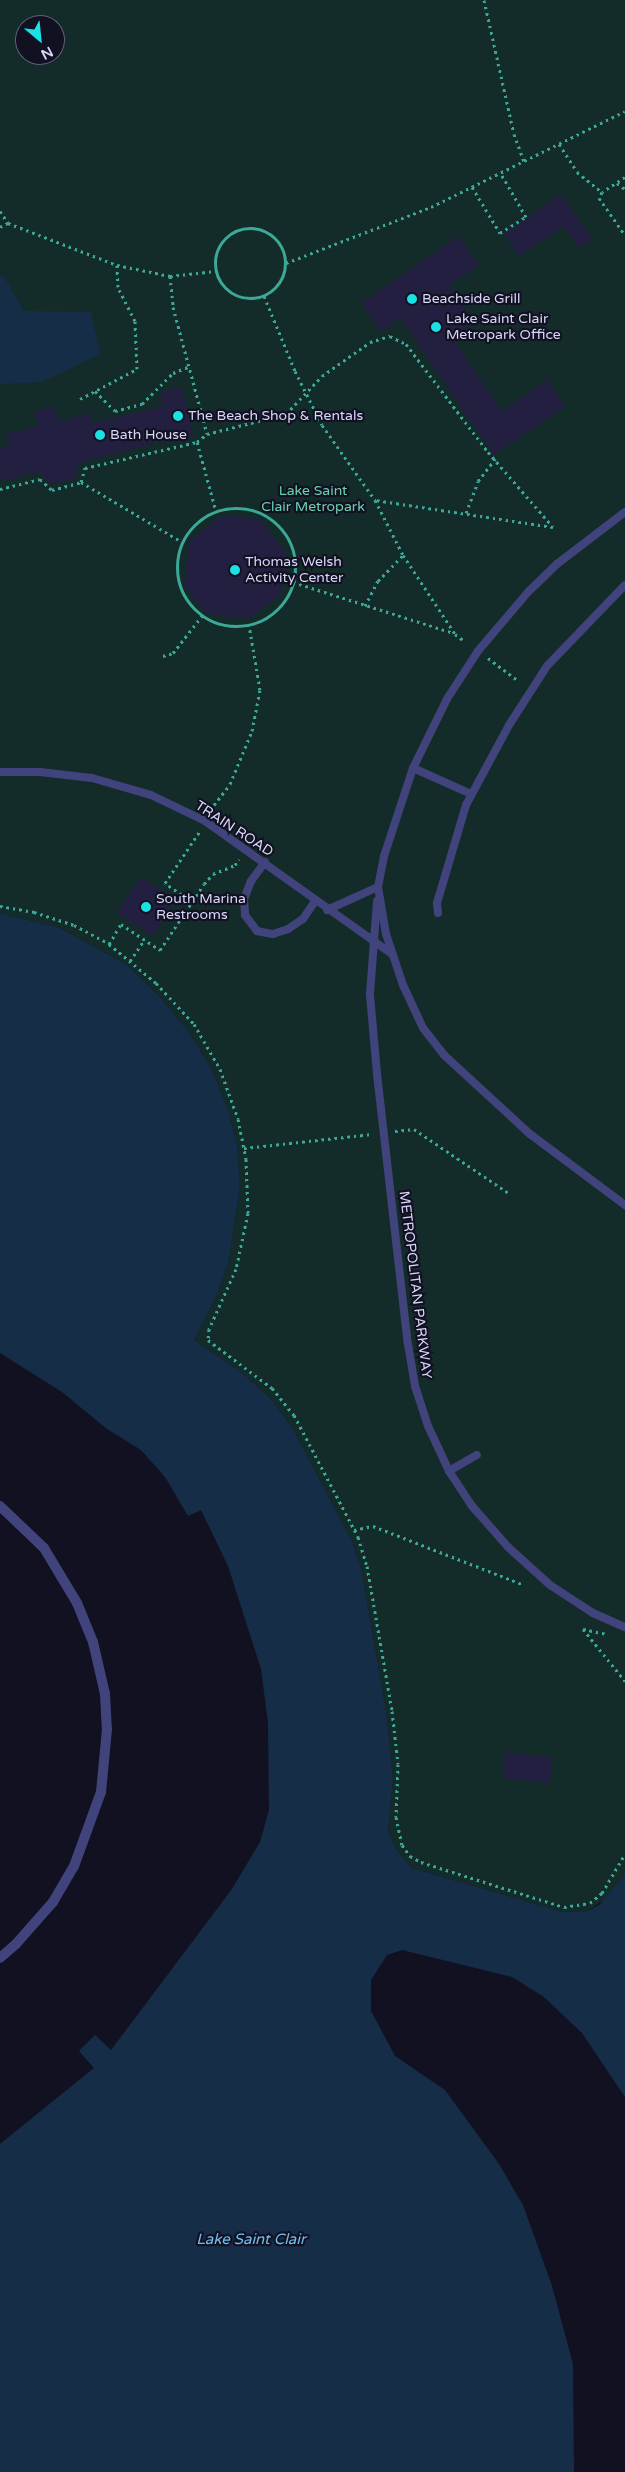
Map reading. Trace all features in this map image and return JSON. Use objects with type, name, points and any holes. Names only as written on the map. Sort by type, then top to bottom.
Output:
[{"type":"street","points":[[0,1506],[44,1548],[77,1603],[92,1642],[104,1694],[107,1729],[100,1792],[74,1866],[53,1902],[16,1944],[0,1958]]},
{"type":"lane","points":[[471,794],[413,768],[447,698],[491,633],[557,564],[625,512]]},
{"type":"lane","points":[[438,913],[437,903],[471,794],[508,725],[547,666],[625,585]]},
{"type":"lane","name":"METROPOLITAN PARKWAY","points":[[413,768],[378,887],[370,995],[376,1064],[408,1344],[415,1386],[428,1426],[449,1471],[472,1506],[508,1547],[550,1585],[593,1613],[625,1627]]},
{"type":"lane","name":"TRAIN ROAD","points":[[0,772],[40,772],[92,778],[150,795],[205,821],[265,862],[327,910],[392,954]]},
{"type":"lane","points":[[265,862],[251,881],[244,898],[244,915],[257,931],[273,934],[288,929],[303,920],[315,901]]},
{"type":"lane","points":[[327,910],[378,887],[392,954],[423,1028],[444,1054],[530,1134],[625,1205]]},
{"type":"lane","points":[[449,1471],[477,1455]]},
{"type":"path","points":[[484,0],[514,134],[524,161]]},
{"type":"path","points":[[286,263],[350,240],[472,187],[625,111]]},
{"type":"path","points":[[559,144],[577,172],[602,192]]},
{"type":"path","points":[[472,187],[500,233],[526,217],[500,172]]},
{"type":"path","points":[[625,177],[602,192],[600,203],[625,235]]},
{"type":"path","points":[[617,183],[625,188]]},
{"type":"path","points":[[0,211],[8,223],[117,265],[170,276],[216,271]]},
{"type":"path","points":[[0,227],[8,223]]},
{"type":"path","points":[[247,228],[258,229],[274,237],[284,252],[286,263],[280,283],[264,296],[249,298],[234,294],[220,280],[216,271],[219,248],[235,232],[247,228]]},
{"type":"path","points":[[80,399],[137,369],[135,321],[118,287],[117,265]]},
{"type":"path","points":[[170,276],[173,307],[207,434]]},
{"type":"path","points":[[264,296],[322,425],[375,500],[403,555],[455,634]]},
{"type":"path","points":[[81,482],[86,468],[197,442],[207,434],[286,414],[322,376],[370,342],[390,336],[406,344],[495,459],[553,527],[375,500]]},
{"type":"path","points":[[95,391],[115,411],[142,404],[173,372],[188,367]]},
{"type":"path","points":[[197,442],[216,511]]},
{"type":"path","points":[[466,513],[478,481],[495,459]]},
{"type":"path","points":[[0,489],[40,479],[52,490],[81,482],[182,542]]},
{"type":"path","points":[[237,507],[256,510],[272,519],[285,533],[293,550],[296,569],[293,582],[285,600],[275,612],[249,625],[232,626],[202,616],[189,604],[180,588],[176,571],[182,542],[193,525],[216,511],[237,507]]},
{"type":"path","points":[[365,606],[378,581],[403,555]]},
{"type":"path","points":[[293,582],[455,634],[463,640]]},
{"type":"path","points":[[163,656],[173,652],[202,616]]},
{"type":"path","points":[[210,813],[230,784],[252,731],[260,690],[249,625]]},
{"type":"path","points":[[488,658],[519,682]]},
{"type":"path","points":[[192,902],[165,883],[200,831]]},
{"type":"path","points":[[109,944],[121,924],[160,950],[213,874],[235,865],[247,849]]},
{"type":"path","points":[[0,906],[34,912],[74,925],[109,944],[130,961],[176,1004],[208,1047],[231,1097],[246,1159],[248,1213],[243,1240],[228,1291],[209,1329],[208,1340],[272,1388],[294,1415],[354,1530],[367,1566],[392,1710],[398,1764],[398,1833],[410,1856],[564,1907],[590,1903],[602,1893],[625,1854]]},
{"type":"path","points":[[130,961],[144,940]]},
{"type":"path","points":[[354,1530],[373,1526],[522,1584]]},
{"type":"path","points":[[610,1636],[583,1629],[625,1681]]},
{"type":"green space","name":"Lake Saint Clair Metropark","points":[[0,0],[625,0],[625,1875],[609,1896],[588,1911],[563,1912],[412,1868],[395,1848],[388,1830],[393,1779],[387,1717],[362,1572],[353,1543],[293,1429],[272,1400],[245,1375],[194,1340],[218,1293],[229,1260],[240,1185],[237,1145],[229,1112],[211,1068],[188,1031],[159,996],[126,964],[60,928],[0,913]]},
{"type":"water","points":[[3,275],[24,311],[91,312],[100,354],[42,382],[0,384],[0,277]]},
{"type":"water","name":"Lake Saint Clair","points":[[0,913],[60,928],[126,964],[159,996],[188,1031],[211,1068],[229,1112],[237,1145],[240,1185],[229,1260],[218,1293],[194,1340],[245,1375],[272,1400],[293,1429],[353,1543],[362,1572],[387,1717],[393,1779],[388,1830],[395,1848],[412,1868],[563,1912],[588,1911],[599,1905],[625,1875],[625,2097],[582,2033],[544,1997],[512,1977],[402,1950],[387,1955],[371,1980],[371,2011],[395,2056],[445,2090],[499,2164],[523,2205],[552,2286],[573,2364],[574,2472],[0,2472],[0,2144],[94,2068],[79,2051],[95,2035],[111,2050],[232,1889],[260,1842],[269,1810],[268,1723],[261,1669],[228,1566],[201,1510],[188,1516],[165,1477],[141,1450],[107,1429],[62,1392],[0,1353]]},
{"type":"building","points":[[561,194],[592,239],[579,248],[564,226],[519,256],[504,234]]},
{"type":"building","name":"Lake Saint Clair Metropark Office","points":[[459,236],[479,265],[449,285],[474,322],[452,337],[502,411],[547,380],[565,407],[494,455],[400,318],[381,332],[361,303]]},
{"type":"building","name":"Bath House","points":[[181,387],[194,437],[172,442],[171,439],[78,463],[75,479],[50,484],[39,472],[0,481],[0,448],[9,446],[6,434],[37,427],[35,411],[53,406],[60,421],[90,413],[92,423],[163,406],[160,392]]},
{"type":"building","name":"Thomas Welsh Activity Center","points":[[222,515],[261,519],[288,556],[280,595],[249,619],[206,614],[184,585],[189,541]]},
{"type":"building","name":"South Marina Restrooms","points":[[140,877],[176,900],[153,936],[117,913]]},
{"type":"building","points":[[506,1752],[553,1758],[549,1784],[503,1778]]},
{"type":"place","name":"Beachside Grill","points":[[412,299]]},
{"type":"place","name":"Lake Saint Clair Metropark Office","points":[[436,327]]},
{"type":"place","name":"The Beach Shop & Rentals","points":[[178,416]]},
{"type":"place","name":"Bath House","points":[[100,435]]},
{"type":"place","name":"Thomas Welsh Activity Center","points":[[235,570]]},
{"type":"place","name":"South Marina Restrooms","points":[[146,907]]}]
